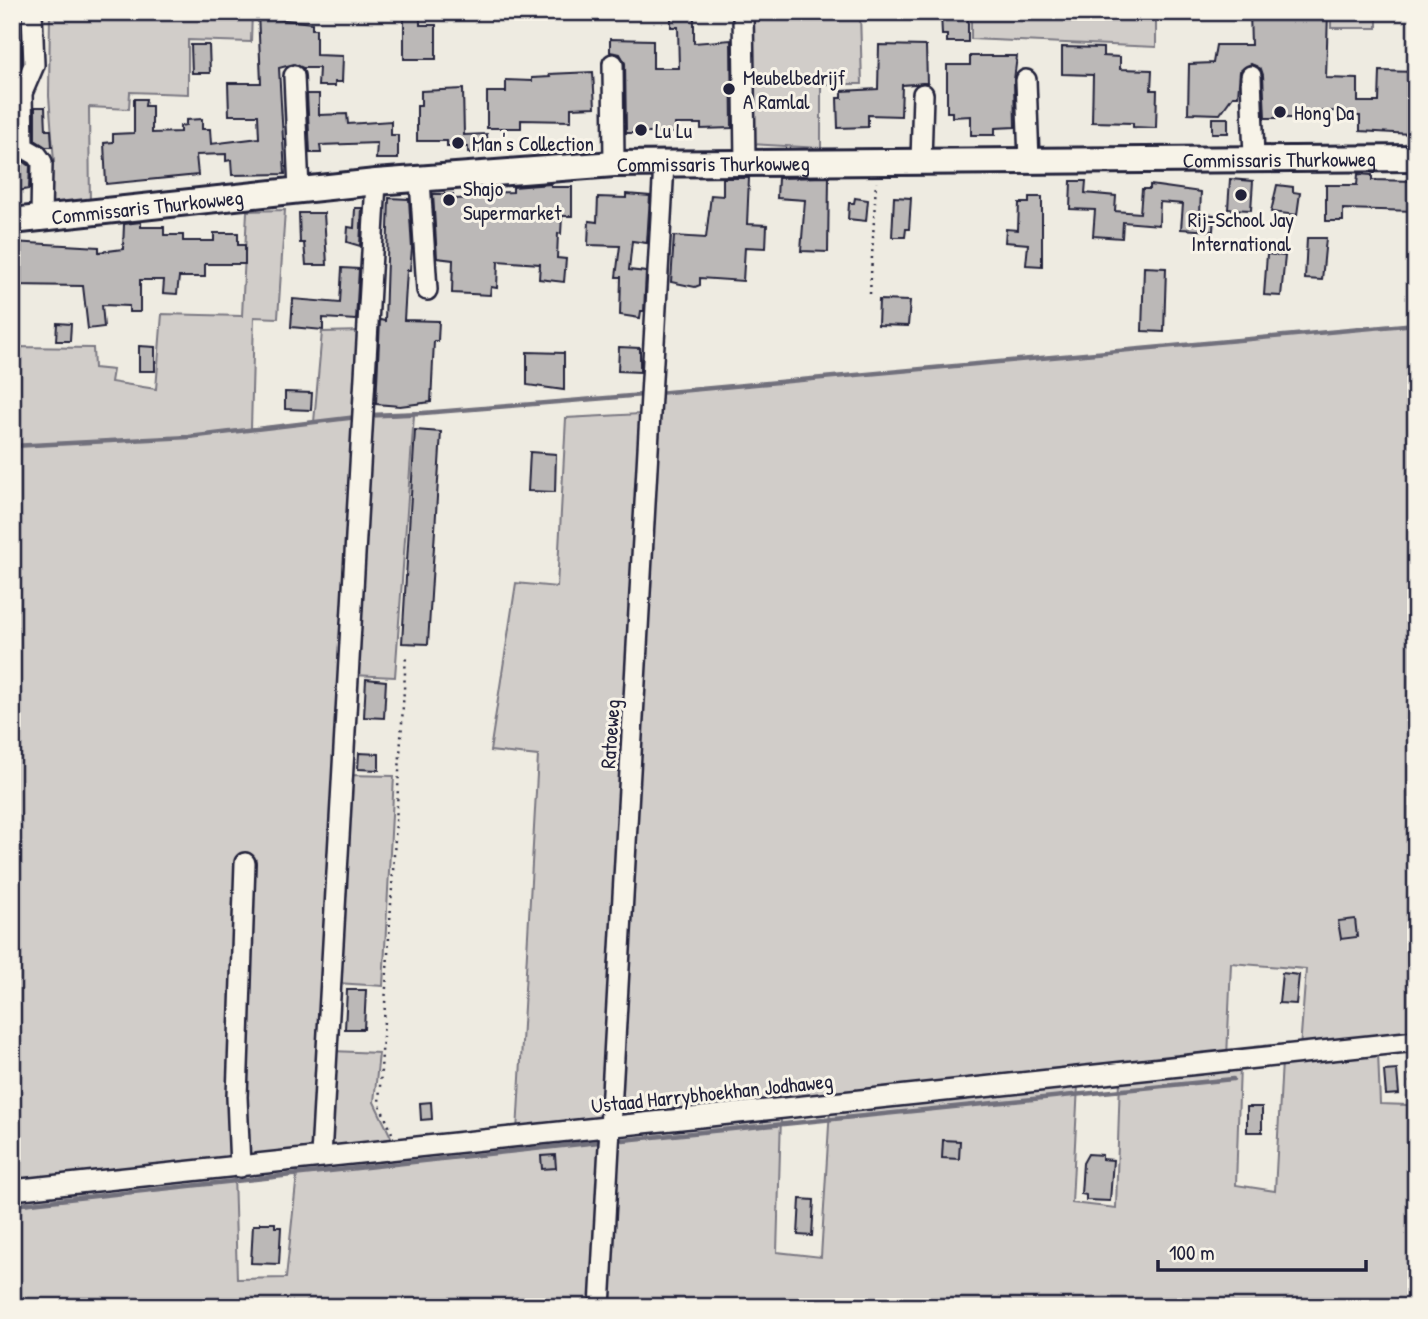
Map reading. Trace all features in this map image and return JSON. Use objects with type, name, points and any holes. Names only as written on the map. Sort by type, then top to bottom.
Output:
[{"type":"main road","name":"Commissaris Thurkowweg","points":[[12,220],[376,182],[614,164],[1416,158]]},
{"type":"street","points":[[32,12],[34,65],[22,93],[23,147],[37,155],[42,162],[41,218]]},
{"type":"street","points":[[743,12],[745,161]]},
{"type":"street","points":[[613,64],[614,164]]},
{"type":"street","points":[[293,76],[299,190]]},
{"type":"street","points":[[1251,76],[1254,158]]},
{"type":"street","points":[[1026,80],[1029,161]]},
{"type":"street","points":[[921,161],[923,94]]},
{"type":"street","name":"Ratoeweg","points":[[600,1307],[664,164]]},
{"type":"street","points":[[420,180],[427,290]]},
{"type":"street","points":[[321,1156],[376,182]]},
{"type":"street","points":[[240,1167],[237,1097],[245,863]]},
{"type":"street","name":"Ustaad Harrybhoekhan Jodhaweg","points":[[12,1189],[240,1167],[321,1156],[404,1150],[1412,1042]]},
{"type":"path","points":[[870,294],[876,162]]},
{"type":"path","points":[[404,1150],[389,1128],[379,1103],[406,656]]},
{"type":"path","points":[[1412,1042],[1415,1167]]},
{"type":"shaded area","points":[[50,12],[252,12],[251,42],[188,40],[188,94],[130,92],[129,109],[89,107],[90,207],[50,211],[48,162],[54,162],[49,96]]},
{"type":"shaded area","points":[[746,12],[860,12],[862,84],[821,84],[821,148],[751,144]]},
{"type":"shaded area","points":[[971,12],[1156,12],[1156,47],[971,39]]},
{"type":"shaded area","points":[[1331,12],[1377,12],[1377,28],[1331,28]]},
{"type":"shaded area","points":[[285,210],[278,318],[254,317],[251,429],[314,422],[322,332],[362,331],[316,1153],[12,1185],[12,347],[93,348],[94,368],[113,370],[111,382],[156,389],[162,314],[242,316],[247,211]]},
{"type":"shaded area","points":[[1416,324],[1416,1037],[1300,1049],[1306,969],[1231,963],[1227,1058],[616,1122],[656,393]]},
{"type":"shaded area","points":[[640,414],[606,1118],[517,1132],[538,756],[490,751],[516,583],[557,587],[566,418]]},
{"type":"shaded area","points":[[414,415],[395,677],[352,675],[368,417]]},
{"type":"shaded area","points":[[346,775],[394,776],[383,986],[337,983]]},
{"type":"shaded area","points":[[332,1051],[379,1053],[374,1102],[394,1143],[329,1148]]},
{"type":"shaded area","points":[[1378,1052],[1380,1104],[1408,1105],[1409,1170],[1416,1171],[1416,1307],[604,1307],[617,1133],[781,1116],[777,1252],[821,1257],[830,1109],[1078,1085],[1072,1203],[1116,1208],[1120,1078],[1240,1065],[1236,1185],[1275,1191],[1282,1061]]},
{"type":"shaded area","points":[[591,1135],[604,1138],[596,1307],[12,1307],[12,1195],[234,1173],[237,1279],[286,1278],[298,1165]]},
{"type":"building","points":[[258,12],[275,12],[276,19],[312,23],[312,29],[316,29],[316,55],[343,56],[342,82],[335,82],[335,86],[318,86],[319,68],[303,68],[294,64],[279,68],[285,174],[232,175],[231,160],[226,161],[226,154],[196,155],[198,175],[106,184],[104,143],[113,142],[113,134],[134,133],[134,99],[146,99],[145,106],[152,106],[152,133],[180,132],[180,126],[186,125],[186,120],[202,119],[202,129],[210,129],[211,144],[259,138],[258,115],[229,115],[228,83],[261,83]]},
{"type":"building","points":[[404,12],[420,12],[420,25],[436,25],[436,59],[404,59]]},
{"type":"building","points":[[671,12],[694,12],[694,43],[731,40],[732,128],[701,129],[701,124],[675,124],[675,133],[626,133],[625,63],[620,54],[610,52],[610,39],[653,40],[653,68],[679,68],[678,27],[671,27]]},
{"type":"building","points":[[941,12],[968,12],[968,42],[947,42],[947,35],[942,35]]},
{"type":"building","points":[[1250,12],[1328,12],[1326,78],[1358,79],[1358,102],[1379,102],[1380,71],[1416,72],[1416,108],[1411,108],[1411,134],[1360,131],[1360,116],[1344,116],[1344,111],[1294,112],[1294,118],[1265,118],[1263,75],[1261,69],[1251,64],[1240,71],[1238,96],[1233,96],[1220,114],[1188,113],[1189,64],[1213,63],[1216,45],[1251,45]]},
{"type":"building","points":[[12,36],[21,36],[22,63],[19,69],[12,69]]},
{"type":"building","points":[[191,45],[209,45],[210,73],[192,73]]},
{"type":"building","points":[[879,45],[926,46],[927,83],[902,85],[901,116],[868,115],[868,127],[838,128],[837,98],[842,98],[842,91],[878,89]]},
{"type":"building","points":[[1062,47],[1103,48],[1103,56],[1120,57],[1120,69],[1152,70],[1151,90],[1157,90],[1156,128],[1133,127],[1133,123],[1092,122],[1093,75],[1062,74]]},
{"type":"building","points":[[970,56],[1017,56],[1014,80],[1015,127],[995,128],[995,135],[971,135],[971,116],[952,117],[952,112],[947,112],[947,65],[970,65]]},
{"type":"building","points":[[593,72],[595,107],[571,108],[571,121],[521,120],[521,128],[487,128],[487,92],[506,92],[506,80],[532,81],[532,78],[550,77],[549,74]]},
{"type":"building","points":[[463,89],[464,135],[487,134],[488,152],[468,153],[468,147],[447,147],[447,141],[417,141],[417,106],[421,106],[421,91]]},
{"type":"building","points":[[307,94],[319,94],[319,115],[347,114],[348,124],[391,121],[391,135],[398,135],[398,159],[376,159],[377,143],[320,145],[321,153],[310,153]]},
{"type":"building","points":[[35,107],[45,107],[46,130],[51,130],[52,147],[46,147],[35,140]]},
{"type":"building","points":[[1212,118],[1228,118],[1228,133],[1212,133]]},
{"type":"building","points":[[12,153],[30,166],[29,189],[12,192]]},
{"type":"building","points":[[1358,174],[1372,175],[1372,180],[1416,181],[1416,211],[1343,209],[1343,221],[1326,221],[1326,185],[1357,185]]},
{"type":"building","points":[[829,177],[828,252],[801,251],[805,200],[777,198],[778,178]]},
{"type":"building","points":[[723,178],[749,178],[747,224],[767,225],[766,248],[745,247],[743,281],[700,278],[700,285],[695,287],[671,282],[674,236],[706,238],[711,195],[723,196]]},
{"type":"building","name":"Rij-School Jay International","points":[[1230,179],[1253,181],[1251,210],[1228,209]]},
{"type":"building","points":[[1071,181],[1086,181],[1085,193],[1116,196],[1115,211],[1140,213],[1142,189],[1150,189],[1150,185],[1201,192],[1200,214],[1214,215],[1213,231],[1181,229],[1183,204],[1160,202],[1159,225],[1123,222],[1122,238],[1093,236],[1095,210],[1070,209]]},
{"type":"building","points":[[551,184],[551,187],[572,187],[572,216],[562,216],[561,234],[558,233],[557,258],[566,259],[564,282],[539,279],[540,264],[498,261],[497,288],[491,287],[490,295],[452,293],[453,260],[437,258],[433,194],[453,194],[453,199],[479,198],[479,193],[513,192],[513,187]]},
{"type":"building","points":[[1277,185],[1293,187],[1293,192],[1300,193],[1297,215],[1271,212]]},
{"type":"building","points":[[626,194],[650,196],[647,243],[632,241],[629,270],[646,272],[644,311],[641,311],[640,318],[620,315],[621,277],[616,277],[620,246],[588,245],[589,221],[597,222],[598,197],[626,198]]},
{"type":"building","points":[[894,197],[911,198],[909,229],[906,229],[905,237],[892,237]]},
{"type":"building","points":[[1029,197],[1042,197],[1042,266],[1026,265],[1028,244],[1005,242],[1006,229],[1018,230],[1019,203],[1029,203]]},
{"type":"building","points":[[389,198],[409,199],[412,249],[410,270],[407,270],[404,320],[439,321],[438,341],[434,341],[431,402],[400,406],[376,404],[380,320],[385,321]]},
{"type":"building","points":[[855,198],[868,200],[866,221],[848,219],[849,203],[854,203]]},
{"type":"building","points":[[355,208],[362,208],[360,246],[347,242],[348,227],[354,228]]},
{"type":"building","points":[[299,213],[324,213],[327,265],[306,265],[304,243],[300,243]]},
{"type":"building","points":[[141,222],[141,227],[164,227],[164,235],[183,235],[183,241],[214,241],[214,233],[238,233],[238,245],[245,245],[245,264],[205,264],[205,277],[179,277],[177,294],[163,293],[164,280],[140,280],[140,312],[129,312],[129,306],[102,305],[104,327],[88,329],[83,286],[12,285],[12,242],[99,247],[99,252],[123,249],[124,224]]},
{"type":"building","points":[[1307,238],[1326,238],[1322,280],[1305,279]]},
{"type":"building","points":[[1267,254],[1285,256],[1281,296],[1264,295]]},
{"type":"building","points":[[1144,267],[1166,268],[1164,332],[1142,331]]},
{"type":"building","points":[[342,268],[359,269],[356,320],[323,318],[323,330],[291,327],[293,299],[340,303]]},
{"type":"building","points":[[879,300],[910,301],[908,326],[878,325]]},
{"type":"building","points":[[57,323],[71,324],[70,341],[56,341]]},
{"type":"building","points":[[139,346],[155,347],[155,371],[139,371]]},
{"type":"building","points":[[619,347],[640,348],[640,372],[618,371]]},
{"type":"building","points":[[527,352],[564,353],[564,390],[527,385]]},
{"type":"building","points":[[285,392],[312,393],[311,410],[285,409]]},
{"type":"building","points":[[415,430],[441,432],[428,644],[402,643]]},
{"type":"building","points":[[530,452],[556,454],[555,492],[528,491]]},
{"type":"building","points":[[366,679],[386,681],[384,718],[364,717]]},
{"type":"building","points":[[359,753],[379,754],[379,770],[358,769]]},
{"type":"building","points":[[1355,919],[1357,937],[1341,939],[1338,921]]},
{"type":"building","points":[[1282,973],[1299,975],[1296,1004],[1279,1003]]},
{"type":"building","points":[[347,990],[366,990],[364,1029],[345,1029]]},
{"type":"building","points":[[1397,1070],[1399,1094],[1386,1095],[1384,1071]]},
{"type":"building","points":[[431,1102],[432,1119],[421,1120],[420,1103]]},
{"type":"building","points":[[1247,1107],[1262,1107],[1262,1132],[1247,1132]]},
{"type":"building","points":[[943,1140],[960,1141],[959,1159],[942,1158]]},
{"type":"building","points":[[1088,1154],[1102,1155],[1102,1159],[1113,1160],[1110,1201],[1086,1200],[1086,1195],[1081,1194],[1083,1163]]},
{"type":"building","points":[[555,1155],[556,1168],[542,1169],[541,1156]]},
{"type":"building","points":[[800,1199],[814,1200],[812,1236],[798,1235]]},
{"type":"building","points":[[275,1223],[275,1227],[281,1227],[279,1264],[251,1263],[253,1225]]},
{"type":"waterway","points":[[657,393],[1416,324]]},
{"type":"waterway","points":[[370,415],[643,395]]},
{"type":"waterway","points":[[12,446],[189,437],[357,417]]},
{"type":"waterway","points":[[623,1140],[1233,1079]]},
{"type":"waterway","points":[[12,1205],[599,1142]]},
{"type":"place","name":"Meubelbedrijf A Ramlal","points":[[729,89]]},
{"type":"place","name":"Hong Da","points":[[1280,112]]},
{"type":"place","name":"Lu Lu","points":[[641,130]]},
{"type":"place","name":"Man's Collection","points":[[458,143]]},
{"type":"place","name":"Rij-School Jay International","points":[[1241,195]]},
{"type":"place","name":"Shajo Supermarket","points":[[449,200]]}]
